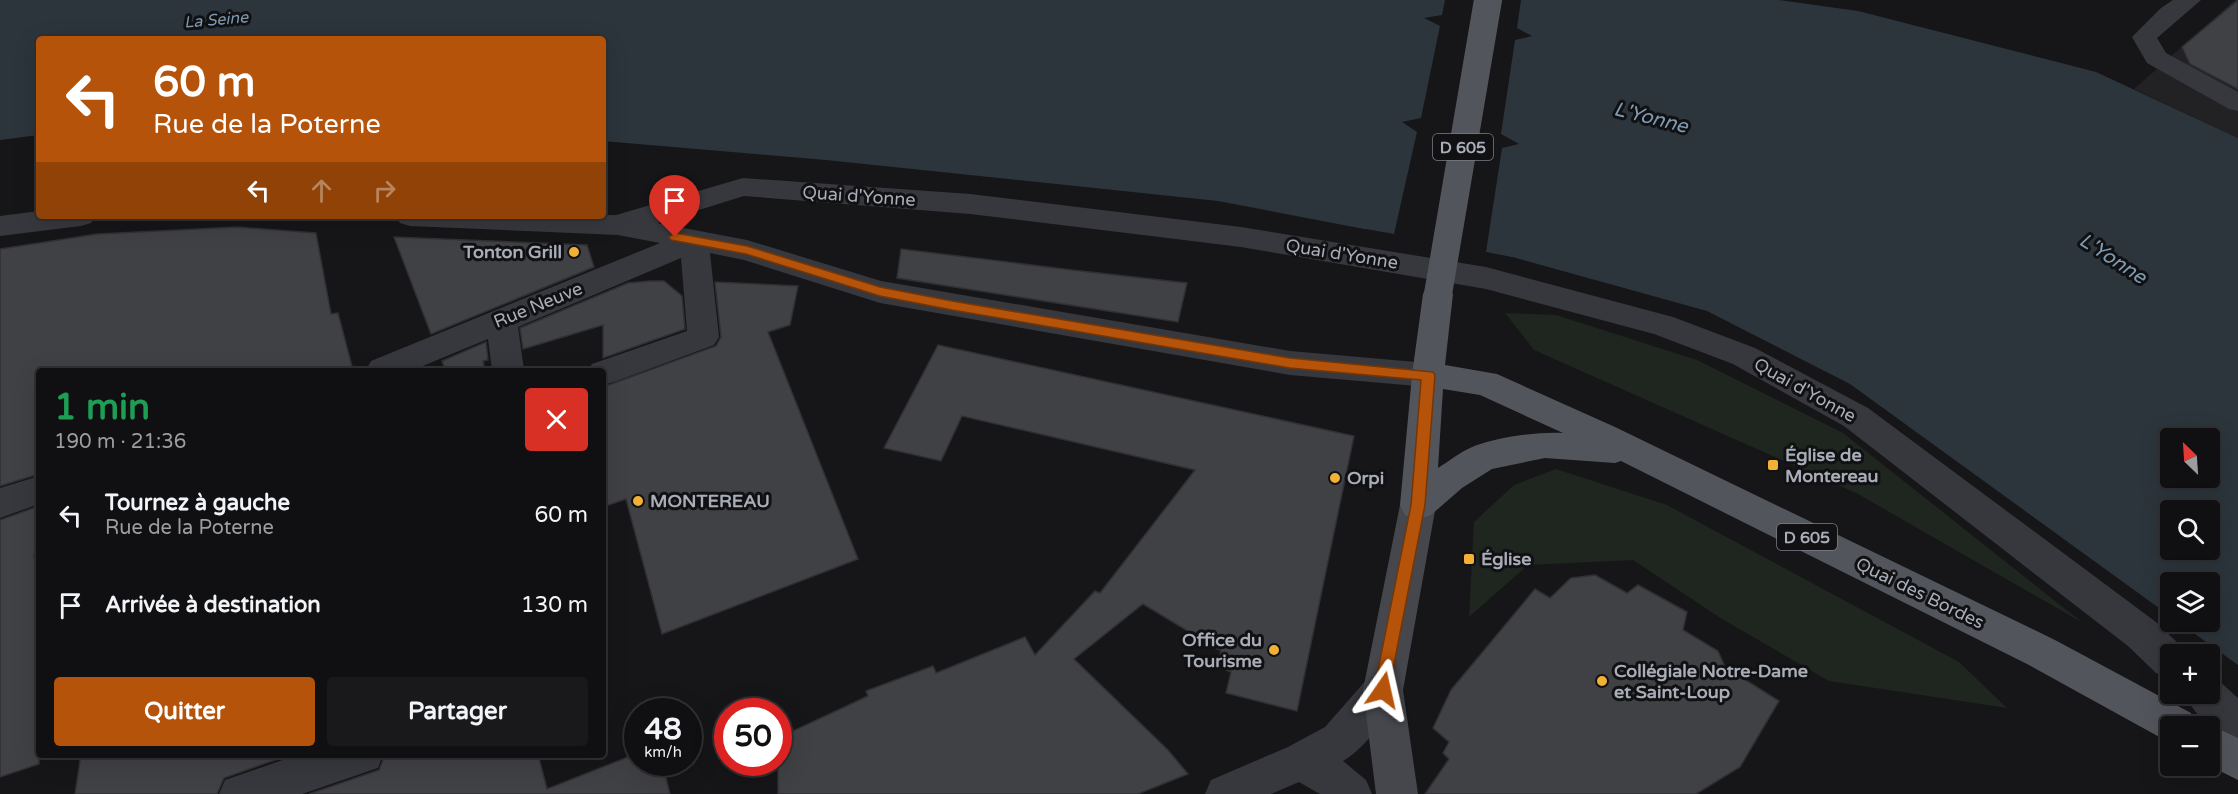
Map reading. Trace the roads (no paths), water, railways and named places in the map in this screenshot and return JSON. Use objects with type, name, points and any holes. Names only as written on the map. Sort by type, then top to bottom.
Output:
[{"type":"main road","name":"D 605","points":[[1428,375],[1438,294],[1488,0]]},
{"type":"main road","name":"Quai des Bordes","points":[[1428,375],[1485,383],[1632,450],[2041,652],[2160,717]]},
{"type":"main road","points":[[1397,794],[1383,690],[1418,505],[1428,375]]},
{"type":"main road","points":[[1418,505],[1450,478],[1483,457],[1545,445],[1632,450]]},
{"type":"main road","points":[[2220,750],[2238,760]]},
{"type":"street","points":[[2170,4],[2144,37],[2156,58],[2238,104]]},
{"type":"street","name":"Quai d'Yonne","points":[[479,219],[617,225],[743,187],[970,204],[1240,237],[1486,278],[1662,325],[1744,356],[1856,417],[2142,634],[2160,651]]},
{"type":"street","points":[[0,226],[57,219]]},
{"type":"street","points":[[617,225],[694,242],[747,250],[880,292],[1290,363],[1428,375]]},
{"type":"street","points":[[606,373],[703,337],[694,242]]},
{"type":"street","name":"Rue Neuve","points":[[387,368],[694,242]]},
{"type":"street","points":[[501,320],[508,368]]},
{"type":"street","points":[[0,503],[36,491]]},
{"type":"street","points":[[1226,794],[1300,762],[1339,741],[1383,690]]},
{"type":"street","points":[[2216,704],[2238,725]]},
{"type":"street","points":[[240,794],[351,758]]},
{"type":"street","points":[[1300,762],[1331,776],[1351,794]]},
{"type":"water","points":[[0,0],[1779,0],[1858,11],[2096,72],[2238,138],[2238,665],[2220,652],[2220,644],[2209,644],[2192,632],[2220,632],[2220,572],[2160,572],[2160,609],[1850,384],[1707,311],[1516,258],[1218,201],[826,160],[606,141],[606,36],[36,36],[36,135],[0,140]]},
{"type":"place","name":"Tonton Grill","points":[[574,252]]},
{"type":"place","name":"Église de Montereau","points":[[1773,465]]},
{"type":"place","name":"Orpi","points":[[1335,478]]},
{"type":"place","name":"MONTEREAU","points":[[638,501]]},
{"type":"place","name":"Église","points":[[1469,559]]},
{"type":"place","name":"Office du Tourisme","points":[[1274,650]]},
{"type":"place","name":"Collégiale Notre-Dame et Saint-Loup","points":[[1602,681]]},
{"type":"water label","name":"La Seine","points":[[216,19]]},
{"type":"water label","name":"L'Yonne","points":[[1651,117]]},
{"type":"water label","name":"L'Yonne","points":[[2113,258]]}]
